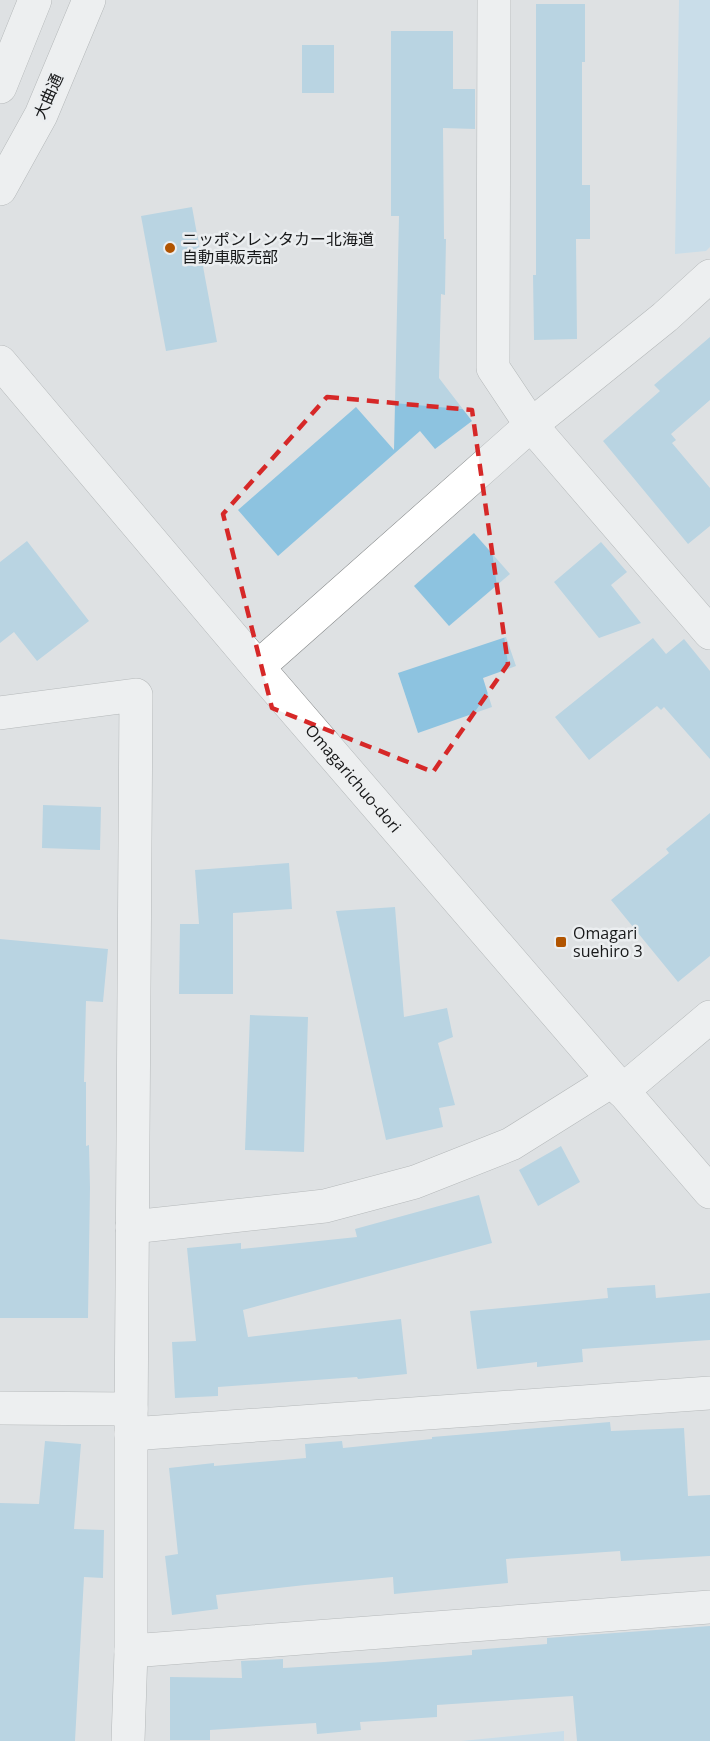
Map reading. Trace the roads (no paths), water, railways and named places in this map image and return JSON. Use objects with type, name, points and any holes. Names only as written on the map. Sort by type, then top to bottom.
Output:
[{"type":"street","points":[[0,87],[35,0]]},
{"type":"street","name":"大曲通","points":[[0,189],[41,115],[89,0]]},
{"type":"street","points":[[494,0],[493,368],[531,424],[704,612]]},
{"type":"street","points":[[258,667],[531,424],[665,317],[710,276]]},
{"type":"street","name":"Omagarichuo-dori","points":[[0,362],[258,667],[710,1192]]},
{"type":"street","points":[[0,713],[136,695],[131,1651],[128,1741]]},
{"type":"street","points":[[132,1227],[325,1206],[415,1182],[512,1144],[617,1086],[710,1017]]},
{"type":"street","points":[[0,1408],[131,1422],[710,1393]]},
{"type":"street","points":[[131,1651],[710,1607]]},
{"type":"place","name":"ニッポンレンタカー北海道 自動車販売部","points":[[170,248]]},
{"type":"place","name":"Omagari suehiro 3","points":[[561,942]]}]
